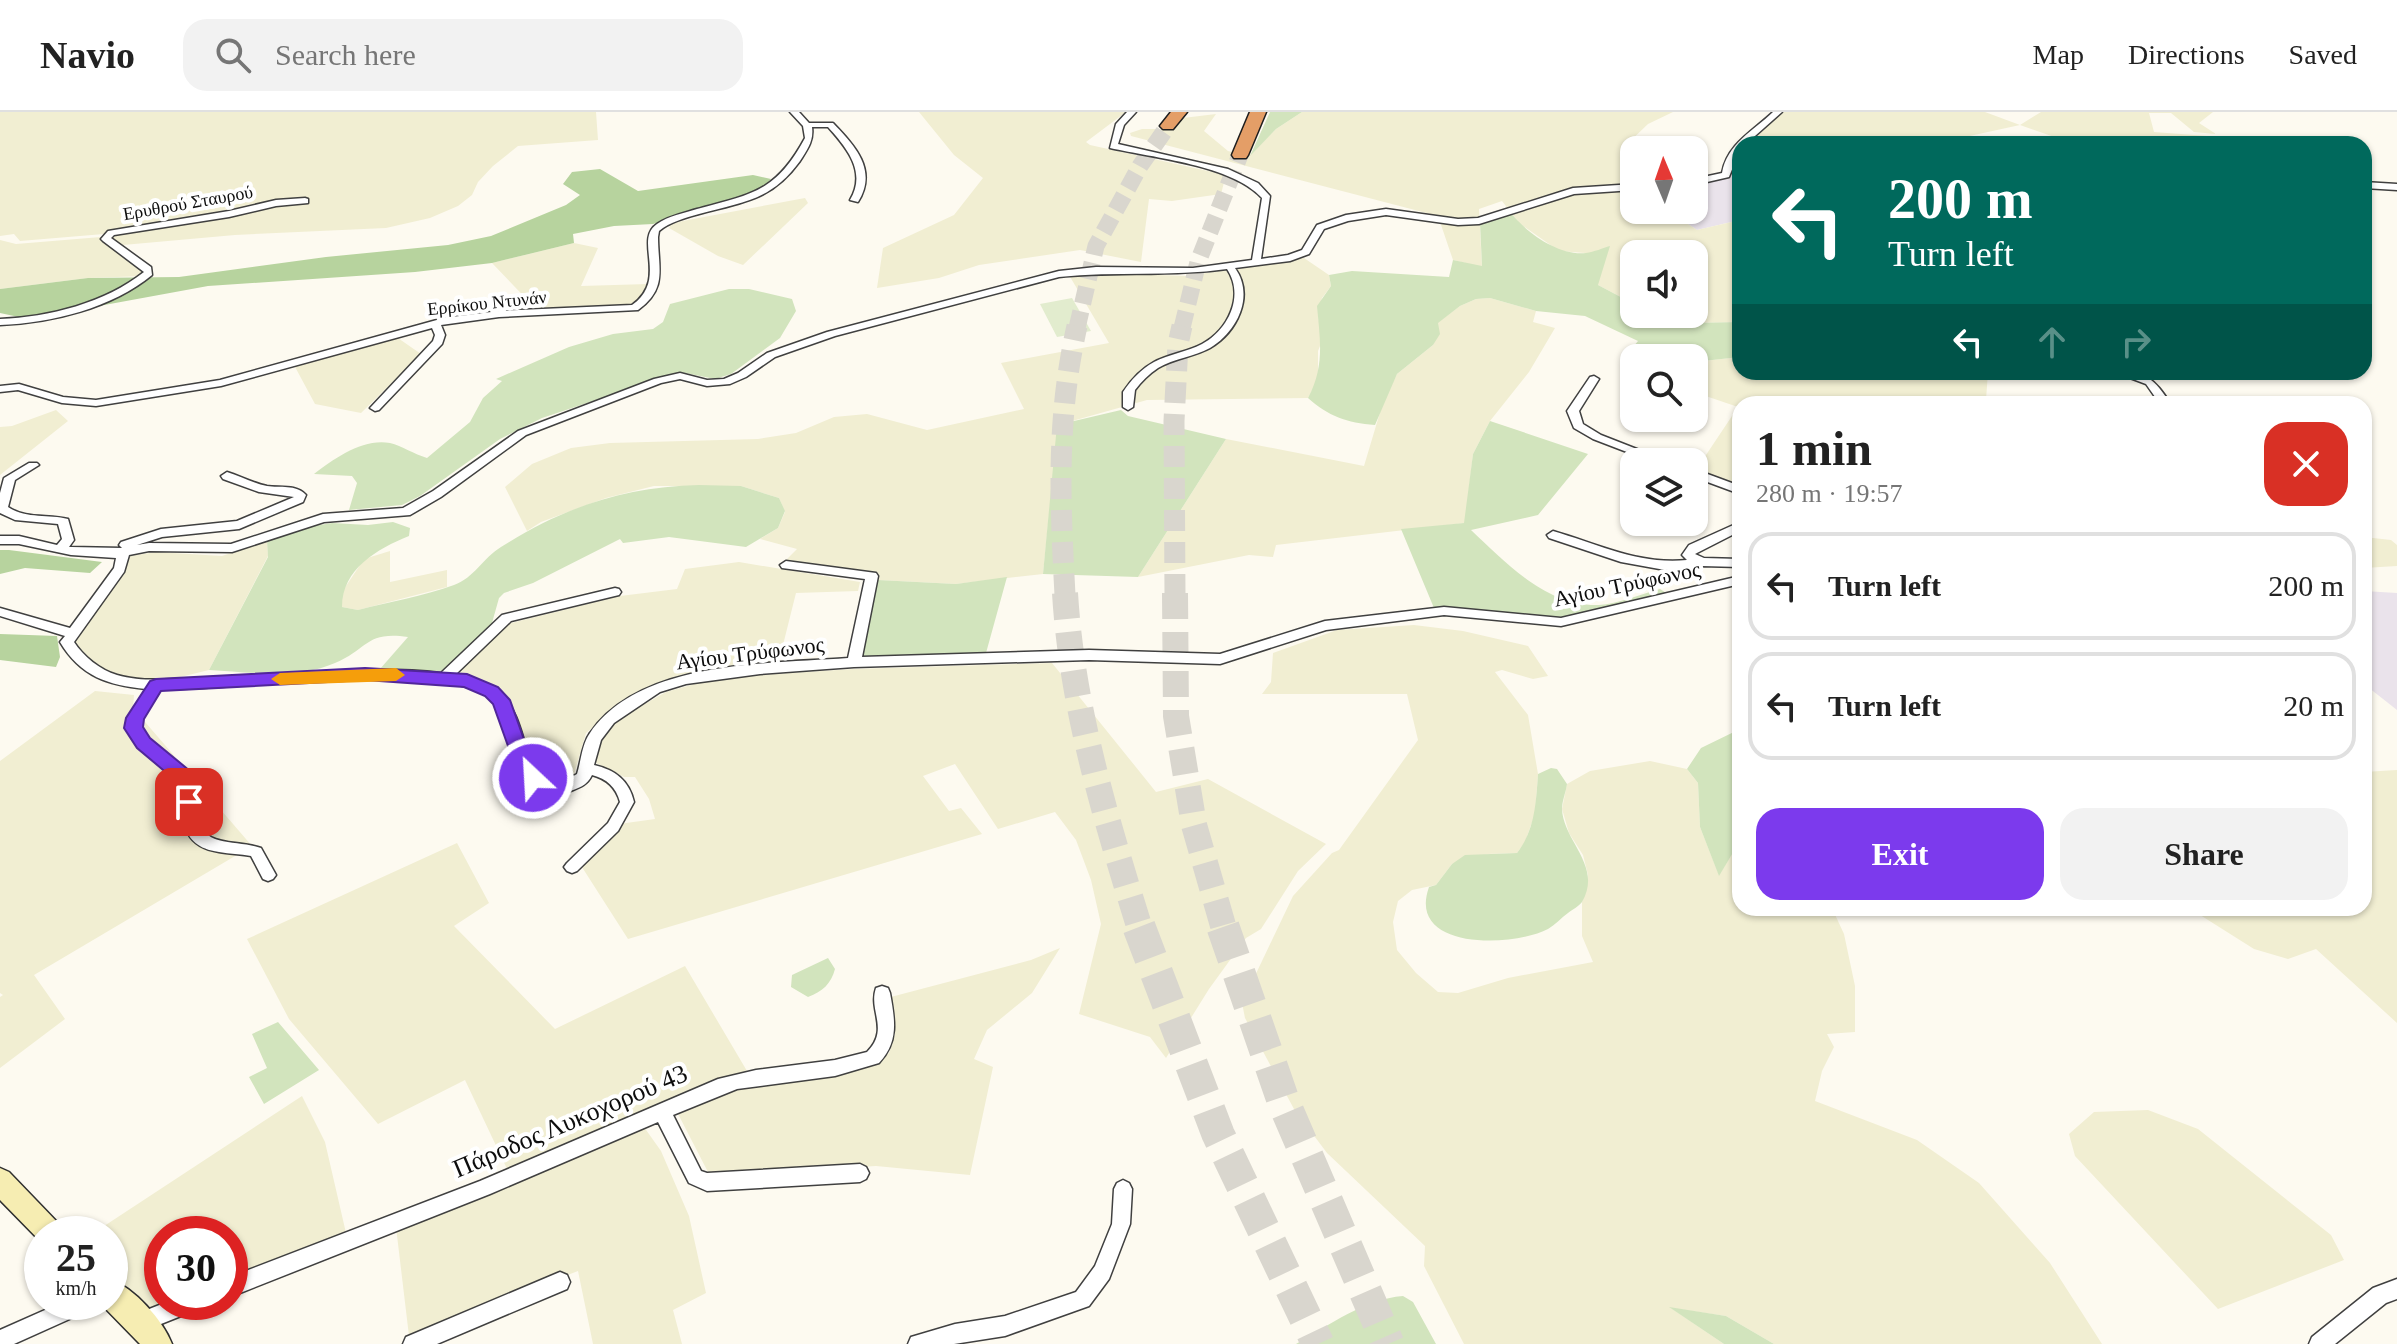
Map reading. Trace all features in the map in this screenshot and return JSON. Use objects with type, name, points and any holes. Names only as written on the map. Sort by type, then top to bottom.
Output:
[{"type":"highway","points":[[1168,126],[1179,112]]},
{"type":"highway","points":[[1240,155],[1258,112]]},
{"type":"street","points":[[794,112],[807,125],[830,125],[846,141],[863,172],[862,191],[855,200]]},
{"type":"street","points":[[1132,112],[1120,124],[1113,146],[1225,171],[1263,191],[1267,198],[1256,262]]},
{"type":"street","points":[[1749,136],[1778,112]]},
{"type":"street","name":"Ερρίκου Ντυνάν","points":[[0,389],[19,387],[62,400],[89,404],[195,388],[435,323],[499,314],[615,310],[638,306],[655,280],[653,236],[656,228],[666,222],[765,191],[805,146],[809,136],[807,125]]},
{"type":"street","points":[[1708,179],[1726,175],[1726,164],[1732,153]]},
{"type":"street","points":[[2372,185],[2397,187]]},
{"type":"street","points":[[0,540],[34,541],[60,549],[116,553],[153,547],[232,548],[334,516],[406,512],[534,427],[668,378],[689,376],[707,383],[726,382],[771,355],[870,321],[1073,271],[1185,271],[1297,257],[1308,249],[1320,227],[1355,216],[1393,212],[1475,221],[1573,191],[1620,188]]},
{"type":"street","name":"Ερυθρού Σταυρού","points":[[0,322],[38,320],[118,293],[142,280],[149,273],[148,269],[106,239],[111,233],[229,214],[276,203],[305,201]]},
{"type":"street","points":[[1128,407],[1128,392],[1148,370],[1210,343],[1230,321],[1238,307],[1241,292],[1238,278],[1229,266]]},
{"type":"street","points":[[375,408],[438,342],[440,335],[435,323]]},
{"type":"street","points":[[1594,379],[1572,417],[1578,426],[1597,437],[1626,448]]},
{"type":"street","points":[[2144,380],[2150,382],[2160,396]]},
{"type":"street","points":[[33,465],[10,478],[2,508],[13,516],[50,517],[64,522],[68,540],[60,549]]},
{"type":"street","points":[[116,553],[144,536],[239,525],[299,499],[296,492],[263,489],[227,476]]},
{"type":"street","points":[[1708,478],[1732,487]]},
{"type":"street","points":[[1702,562],[1688,555],[1693,548],[1732,530]]},
{"type":"street","points":[[1553,535],[1625,559],[1652,564],[1732,563]]},
{"type":"street","points":[[116,553],[123,558],[122,566],[68,640],[69,648],[93,669],[115,680],[156,685],[365,674],[472,682],[497,696],[507,711],[524,765],[533,778],[543,785],[560,789],[582,779],[587,769],[606,773],[614,778],[627,802],[613,827],[572,867]]},
{"type":"street","points":[[786,565],[872,576],[854,662]]},
{"type":"street","name":"Αγίου Τρύφωνος","points":[[587,769],[594,738],[600,727],[629,704],[663,685],[730,672],[854,662],[1089,655],[1220,659],[1325,626],[1444,611],[1561,622],[1732,582]]},
{"type":"street","points":[[444,678],[507,618],[615,592]]},
{"type":"street","points":[[0,612],[71,633]]},
{"type":"street","points":[[156,685],[135,718],[133,728],[143,743],[186,780],[193,832],[198,840],[209,845],[256,852],[268,875]]},
{"type":"street","name":"Πάροδος Λυκοχορού 43","points":[[248,1280],[484,1188],[661,1110],[743,1078],[806,1071],[873,1058],[888,1034],[882,993]]},
{"type":"street","points":[[661,1110],[695,1177],[707,1182],[860,1173]]},
{"type":"street","points":[[0,1181],[34,1216]]},
{"type":"street","points":[[918,1344],[1005,1326],[1082,1299],[1102,1272],[1121,1224],[1123,1189]]},
{"type":"street","points":[[413,1344],[560,1282]]},
{"type":"street","points":[[2319,1344],[2380,1295],[2397,1289]]},
{"type":"street","points":[[128,1311],[149,1333],[167,1320]]},
{"type":"street","points":[[0,1340],[45,1320]]},
{"type":"shaded area","points":[[0,112],[596,112],[598,140],[518,146],[493,166],[478,182],[472,195],[458,206],[430,218],[386,228],[235,235],[123,245],[104,234],[20,241],[14,234],[0,236]]},
{"type":"shaded area","points":[[919,112],[1126,112],[1086,142],[1226,175],[1221,194],[1172,201],[1149,199],[1141,262],[1080,250],[979,265],[939,278],[877,288],[883,248],[954,215],[983,178],[954,155]]},
{"type":"shaded area","points":[[1302,112],[1673,112],[1648,124],[1635,136],[1620,136],[1620,224],[1688,224],[1697,230],[1732,222],[1732,322],[1708,323],[1708,240],[1620,240],[1620,297],[1598,285],[1585,253],[1559,251],[1519,223],[1502,201],[1479,209],[1482,267],[1453,260],[1438,216],[1131,136],[1130,133],[1142,129],[1172,129],[1183,118],[1216,114],[1204,131],[1228,151],[1249,156],[1276,129]]},
{"type":"shaded area","points":[[1782,112],[1985,112],[2020,125],[1970,136],[1755,136]]},
{"type":"shaded area","points":[[2041,112],[2213,112],[2199,123],[2216,134],[2194,132],[2171,113],[2149,113],[2154,132],[2207,136],[2052,136],[2020,125]]},
{"type":"shaded area","points":[[1732,170],[1732,222],[1697,230],[1688,224],[1708,224],[1708,175]]},
{"type":"shaded area","points":[[805,198],[808,203],[743,265],[718,256],[669,228],[672,223]]},
{"type":"shaded area","points":[[101,237],[144,266],[145,276],[88,278],[0,289],[0,240],[16,244]]},
{"type":"shaded area","points":[[574,243],[598,248],[581,286],[648,284],[637,303],[537,310],[492,263]]},
{"type":"shaded area","points":[[1304,258],[1329,275],[1331,286],[1322,298],[1318,315],[1322,341],[1318,351],[1318,379],[1308,398],[1147,400],[1058,425],[1043,574],[956,584],[878,580],[876,573],[784,562],[797,549],[760,539],[778,528],[785,512],[779,498],[741,486],[654,486],[606,498],[541,522],[527,531],[505,487],[532,464],[571,448],[610,443],[758,439],[796,433],[834,417],[867,414],[927,430],[1024,409],[1001,363],[1109,343],[1069,275],[1187,276]]},
{"type":"shaded area","points":[[1490,298],[1536,311],[1533,322],[1555,328],[1529,372],[1490,421],[1473,454],[1465,523],[1276,545],[1273,557],[1249,555],[1138,577],[1226,439],[1364,466],[1384,399],[1397,374],[1433,345],[1437,323],[1460,306],[1476,299]]},
{"type":"shaded area","points":[[395,336],[421,354],[361,413],[315,404],[294,365]]},
{"type":"shaded area","points":[[1732,358],[1732,380],[1987,380],[1986,396],[1732,396],[1732,405],[1708,397],[1708,360]]},
{"type":"shaded area","points":[[56,410],[68,421],[0,475],[0,427],[12,426]]},
{"type":"shaded area","points":[[1732,416],[1732,490],[1708,479],[1708,452]]},
{"type":"shaded area","points":[[2372,538],[2391,540],[2397,545],[2397,566],[2372,568]]},
{"type":"shaded area","points":[[267,541],[268,556],[209,670],[164,681],[110,675],[83,657],[70,641],[130,556],[156,552],[222,556]]},
{"type":"shaded area","points":[[390,551],[390,582],[447,570],[447,587],[358,610],[342,607],[342,592],[364,559]]},
{"type":"shaded area","points":[[739,562],[860,582],[858,591],[796,593],[778,665],[664,681],[618,706],[586,733],[573,778],[559,785],[538,776],[505,698],[479,681],[450,676],[503,625],[620,596],[677,589],[685,569]]},
{"type":"shaded area","points":[[2372,591],[2397,593],[2397,710],[2372,690]]},
{"type":"shaded area","points":[[1414,625],[1463,631],[1528,646],[1548,676],[1533,679],[1502,670],[1495,672],[1528,715],[1538,774],[1535,814],[1525,842],[1517,853],[1488,854],[1452,864],[1436,885],[1412,890],[1398,901],[1393,922],[1397,950],[1416,973],[1438,992],[1458,993],[1508,978],[1593,962],[1582,936],[1582,902],[1588,875],[1583,855],[1569,833],[1562,809],[1567,784],[1590,771],[1650,761],[1687,769],[1698,783],[1700,827],[1719,875],[1732,854],[1732,916],[1836,916],[1844,934],[1855,986],[1855,1032],[1827,1034],[1834,1047],[1822,1071],[1815,1101],[1917,1140],[1979,1183],[2050,1263],[2102,1344],[1774,1344],[1726,1316],[1671,1308],[1724,1344],[1464,1344],[1424,1266],[1425,1246],[1327,1153],[1294,1109],[1245,1018],[1242,1003],[1293,896],[1332,853],[1339,850],[1418,740],[1407,694],[1262,694],[1271,682],[1273,653],[1337,630]]},
{"type":"shaded area","points":[[1052,663],[1156,792],[1208,779],[1326,844],[1298,871],[1261,929],[1246,938],[1209,989],[1166,1058],[1150,1037],[1079,1014],[1101,924],[1091,880],[1076,840],[1055,812],[998,829],[955,764],[923,776],[949,811],[961,808],[982,834],[628,939],[580,864],[619,824],[655,819],[649,799],[635,777],[624,777],[596,763],[597,744],[616,720],[666,692],[744,676]]},
{"type":"shaded area","points":[[95,691],[134,695],[133,708],[252,846],[34,975],[65,1019],[0,1068],[0,997],[3,995],[0,993],[0,761]]},
{"type":"shaded area","points":[[2397,770],[2397,1023],[2316,949],[2288,959],[2254,949],[2202,916],[2372,916],[2372,772]]},
{"type":"shaded area","points":[[457,843],[489,903],[454,926],[555,1029],[685,966],[747,1071],[508,1171],[465,1080],[378,1124],[289,1019],[247,939]]},
{"type":"shaded area","points":[[1060,948],[1032,993],[987,1030],[974,1059],[993,1067],[970,1175],[876,1166],[710,1176],[675,1108],[745,1081],[878,1060],[889,1053],[895,1034],[887,998],[1031,960]]},
{"type":"shaded area","points":[[302,1096],[325,1142],[346,1233],[248,1270],[248,1216],[144,1216],[144,1310],[128,1293],[128,1216],[119,1216]]},
{"type":"shaded area","points":[[2148,1110],[2198,1129],[2331,1235],[2344,1260],[2218,1309],[2075,1156],[2069,1134],[2094,1112]]},
{"type":"shaded area","points":[[644,1127],[661,1151],[689,1216],[706,1293],[673,1310],[682,1344],[593,1344],[578,1271],[409,1336],[396,1227]]},
{"type":"green space","points":[[1270,112],[1302,112],[1276,129],[1250,156]]},
{"type":"green space","points":[[600,169],[638,191],[753,175],[771,179],[758,193],[653,224],[614,226],[573,234],[574,243],[492,263],[415,272],[208,286],[28,319],[0,313],[0,289],[88,278],[179,277],[326,257],[448,245],[491,236],[566,205],[580,195],[563,184],[572,172]]},
{"type":"green space","points":[[1510,212],[1534,235],[1565,251],[1586,253],[1610,246],[1598,285],[1620,297],[1620,328],[1708,328],[1708,323],[1732,322],[1732,358],[1708,360],[1708,344],[1636,344],[1638,341],[1585,316],[1536,311],[1490,298],[1476,299],[1460,306],[1438,323],[1440,334],[1433,345],[1397,374],[1375,425],[1338,418],[1308,398],[1319,364],[1317,306],[1331,286],[1329,275],[1352,271],[1449,277],[1453,260],[1482,266],[1480,223]]},
{"type":"green space","points":[[729,289],[749,289],[792,299],[796,311],[780,338],[731,374],[715,379],[680,372],[542,418],[500,439],[420,496],[402,505],[349,510],[357,483],[352,476],[314,474],[340,456],[370,443],[390,443],[427,458],[470,422],[483,398],[502,381],[496,379],[569,347],[613,334],[653,329],[663,322],[670,304]]},
{"type":"green space","points":[[1072,298],[1091,331],[1057,337],[1040,304]]},
{"type":"green space","points":[[1121,410],[1128,416],[1226,439],[1138,577],[1043,574],[1057,425]]},
{"type":"green space","points":[[1490,421],[1588,454],[1538,515],[1471,530],[1528,580],[1562,599],[1599,605],[1660,589],[1671,596],[1560,620],[1434,608],[1401,529],[1464,523],[1473,454]]},
{"type":"green space","points":[[699,485],[741,486],[779,498],[785,511],[778,528],[746,547],[669,537],[623,543],[620,539],[533,583],[504,593],[499,598],[492,623],[441,675],[380,669],[408,637],[394,636],[375,639],[346,658],[305,672],[273,674],[209,670],[268,557],[267,541],[301,528],[332,523],[368,525],[393,522],[410,528],[409,536],[374,554],[348,582],[342,607],[358,610],[461,582],[501,547],[572,510],[645,490]]},
{"type":"green space","points":[[0,550],[102,562],[90,573],[25,568],[0,574]]},
{"type":"green space","points":[[1007,577],[986,653],[857,659],[874,584],[878,580],[956,584]]},
{"type":"green space","points":[[0,634],[57,636],[60,657],[56,667],[0,660]]},
{"type":"green space","points":[[1732,733],[1732,854],[1719,876],[1700,827],[1698,783],[1687,769],[1701,748]]},
{"type":"green space","points":[[1551,768],[1557,769],[1567,784],[1562,806],[1564,821],[1588,877],[1582,902],[1551,927],[1512,939],[1467,939],[1448,933],[1433,923],[1426,908],[1429,887],[1436,885],[1452,864],[1465,855],[1517,853],[1531,826],[1538,774]]},
{"type":"green space","points":[[828,958],[835,969],[829,983],[822,989],[808,997],[791,987],[792,975]]},
{"type":"green space","points":[[278,1022],[319,1070],[264,1104],[249,1077],[267,1068],[252,1034]]},
{"type":"green space","points":[[1403,1296],[1413,1302],[1436,1344],[1296,1344],[1361,1307]]},
{"type":"green space","points":[[1669,1307],[1726,1316],[1774,1344],[1724,1344]]},
{"type":"tunnel","points":[[1077,328],[1096,246],[1140,166],[1168,126]]},
{"type":"tunnel","points":[[1182,328],[1198,262],[1240,155]]},
{"type":"tunnel","points":[[1065,595],[1061,460],[1070,360],[1077,326]]},
{"type":"tunnel","points":[[1175,595],[1174,421],[1178,344],[1182,326]]},
{"type":"tunnel","points":[[1065,593],[1075,679],[1092,763],[1140,929]]},
{"type":"tunnel","points":[[1175,593],[1176,716],[1194,825],[1224,929]]},
{"type":"tunnel","points":[[1139,927],[1218,1134],[1318,1344]]},
{"type":"tunnel","points":[[1223,927],[1284,1103],[1388,1344]]},
{"type":"slow traffic","points":[[280,679],[396,675]]},
{"type":"route","points":[[189,802],[183,776],[143,743],[133,728],[135,718],[156,685],[365,674],[415,675],[467,681],[491,691],[501,700],[522,760],[533,778]]}]
